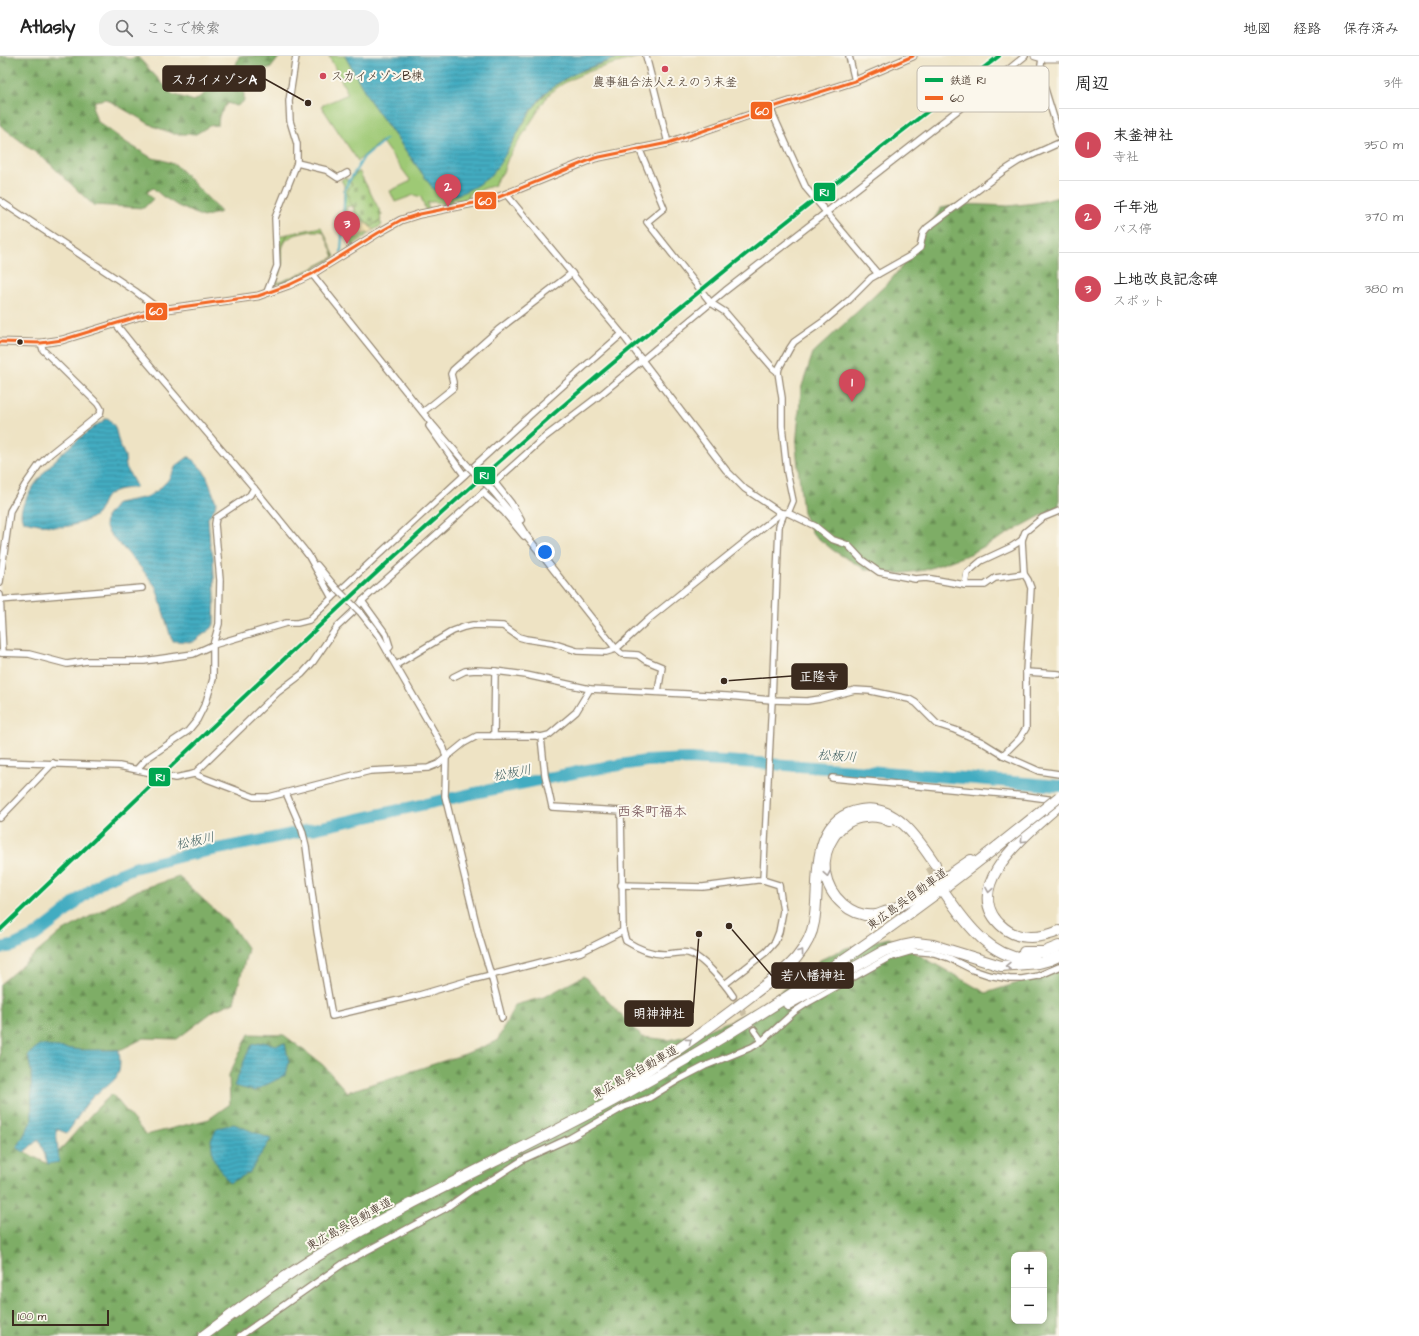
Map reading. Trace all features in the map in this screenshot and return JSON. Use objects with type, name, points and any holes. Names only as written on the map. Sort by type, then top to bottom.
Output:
[{"type":"highway","name":"東広島呉自動車道","points":[[203,1336],[256,1296],[318,1256],[435,1191],[614,1100],[774,1006],[936,894],[997,844],[1059,799]]},
{"type":"highway","points":[[1059,805],[1007,856],[996,871],[988,890],[988,902],[991,914],[1008,932],[1034,938],[1059,931]]},
{"type":"highway","points":[[539,1139],[653,1067],[735,1008],[780,973],[796,958],[808,942],[814,923],[818,868],[822,844],[829,828],[838,820],[851,812],[862,810],[875,810],[887,814],[900,822],[913,833],[933,865],[911,840],[884,818],[869,816],[858,817],[842,826],[830,843],[826,856],[825,872],[831,889],[841,903],[851,910],[864,915],[877,915],[910,901],[997,844]]},
{"type":"highway","points":[[1059,946],[1044,952],[1033,953],[1020,952],[1005,947],[992,940],[978,929],[948,890],[958,912],[971,929],[994,948],[1006,955],[1023,958],[1032,959],[1059,956]]},
{"type":"highway","points":[[722,1037],[774,1012],[884,951],[902,946],[917,943],[933,945],[1001,966],[1039,963],[1059,956]]},
{"type":"street","points":[[267,292],[277,266],[275,218],[297,163],[297,144],[290,121],[289,101],[296,56]]},
{"type":"street","points":[[646,56],[668,143]]},
{"type":"street","points":[[849,56],[855,81]]},
{"type":"street","points":[[0,342],[41,343],[62,340],[160,310],[258,296],[289,285],[312,274],[401,220],[420,214],[494,199],[595,158],[668,143],[855,81],[912,56]]},
{"type":"street","points":[[1013,66],[1025,56]]},
{"type":"street","points":[[1039,57],[1059,58]]},
{"type":"street","points":[[1049,102],[1059,134]]},
{"type":"street","points":[[770,108],[806,188],[824,212],[878,274]]},
{"type":"street","points":[[0,762],[119,766],[175,778],[194,774],[278,692],[302,674],[313,662],[337,627],[362,601],[545,437],[599,396],[640,358],[710,302],[955,112]]},
{"type":"street","points":[[788,513],[793,501],[787,472],[782,426],[782,398],[778,372],[794,342],[849,300],[871,278],[910,256],[920,248],[923,233],[928,228],[1002,172],[1019,161],[1059,142]]},
{"type":"street","points":[[639,148],[664,208],[647,222],[710,302],[726,312],[772,368],[778,372]]},
{"type":"street","points":[[297,163],[326,170],[338,178],[347,173]]},
{"type":"street","points":[[506,194],[623,334],[726,470],[745,489],[781,513],[788,513],[815,526],[831,539],[848,545],[862,560],[879,572],[915,579],[926,578],[964,585],[985,585],[995,578],[1024,574]]},
{"type":"street","points":[[0,201],[122,282],[160,310]]},
{"type":"street","points":[[423,412],[453,388],[454,382],[451,374],[453,370],[498,330],[572,273]]},
{"type":"street","points":[[312,274],[432,424],[468,466],[492,490],[516,519],[526,535],[616,649],[622,654],[638,655],[645,660],[662,667],[658,692]]},
{"type":"street","points":[[116,323],[144,359],[254,488],[307,554],[336,588],[361,613],[378,635],[444,749],[446,757],[445,796],[479,936],[502,1018]]},
{"type":"street","points":[[0,595],[2,653],[29,654],[67,664],[87,661],[144,661],[193,654],[213,645],[286,623],[297,623],[309,620],[464,475],[528,419],[548,398],[623,334]]},
{"type":"street","points":[[0,582],[10,511],[14,502],[39,465],[50,454],[100,414],[101,409],[98,404],[43,350],[41,343]]},
{"type":"street","points":[[432,424],[429,426],[464,475]]},
{"type":"street","points":[[495,483],[511,503],[521,520],[526,535]]},
{"type":"street","points":[[137,769],[146,759],[188,731],[197,720],[206,702],[213,679],[213,645],[219,624],[220,580],[216,518],[250,495],[254,488]]},
{"type":"street","points":[[483,493],[504,512],[523,536],[526,535]]},
{"type":"street","points":[[1003,755],[1020,738],[1026,728],[1026,672],[1031,588],[1024,574],[1022,540],[1025,532],[1042,518],[1059,511]]},
{"type":"street","points":[[396,665],[453,631],[464,626],[473,625],[503,626],[519,637],[552,643],[578,650],[606,652],[616,649],[650,618],[781,513]]},
{"type":"street","points":[[763,880],[779,526],[783,516],[781,513]]},
{"type":"street","points":[[964,585],[967,573],[981,561],[1011,548],[1022,540]]},
{"type":"street","points":[[307,554],[332,598]]},
{"type":"street","points":[[0,600],[142,588]]},
{"type":"street","points":[[362,601],[386,634],[390,647],[387,650]]},
{"type":"street","points":[[454,677],[465,671],[495,671],[526,675],[590,689],[727,696],[772,700],[807,701],[855,690],[871,690],[895,695],[916,703],[937,724],[982,742],[1003,755],[1040,771],[1059,774]]},
{"type":"street","points":[[494,736],[495,671]]},
{"type":"street","points":[[1026,672],[1059,674]]},
{"type":"street","points":[[194,774],[254,797],[269,797],[370,771],[428,768],[438,764],[464,743],[477,736],[541,737],[549,735],[576,712],[590,689]]},
{"type":"street","points":[[541,737],[544,775],[552,807],[621,811],[621,885],[623,931],[626,941],[651,953],[665,955],[688,953],[697,957],[725,984],[733,996]]},
{"type":"street","points":[[0,818],[54,763]]},
{"type":"street","points":[[438,764],[445,769]]},
{"type":"street","points":[[832,778],[1059,799]]},
{"type":"street","points":[[286,793],[302,830],[306,846],[317,931],[332,1016],[416,996],[581,952],[623,931]]},
{"type":"street","points":[[621,885],[703,887],[763,880],[780,885],[783,911],[780,932],[775,942],[766,952],[725,984]]},
{"type":"street","points":[[240,1336],[344,1263],[446,1208],[473,1189],[493,1180],[524,1159],[570,1138],[624,1107],[649,1098],[705,1066],[752,1047],[762,1041],[794,1012],[808,1002],[879,962],[898,954],[912,951],[934,953],[949,958],[973,970],[988,975],[1010,979],[1022,979],[1038,976],[1059,967]]},
{"type":"street","points":[[754,1030],[762,1041]]},
{"type":"green space","points":[[0,56],[122,56],[128,59],[138,57],[172,94],[194,101],[233,74],[239,56],[280,56],[270,69],[257,68],[251,82],[244,90],[244,101],[237,106],[227,103],[219,116],[218,125],[209,126],[196,134],[174,134],[153,126],[106,99],[95,101],[93,109],[97,121],[127,143],[152,158],[176,165],[221,212],[203,217],[178,206],[162,196],[153,188],[147,192],[153,199],[144,208],[93,205],[49,163],[0,125]]},
{"type":"green space","points":[[329,56],[345,56],[370,101],[434,190],[442,195],[453,196],[473,187],[490,176],[532,109],[550,89],[573,74],[624,56],[642,56],[593,70],[569,80],[558,87],[548,95],[508,158],[503,172],[495,185],[468,194],[469,200],[465,201],[450,199],[455,204],[447,205],[434,202],[427,203],[429,210],[426,211],[421,197],[414,195],[395,202],[390,191],[411,181],[381,141],[358,161],[321,106],[348,94]]},
{"type":"green space","points":[[359,171],[382,215],[380,217],[381,220],[371,226],[360,215],[358,216],[347,194],[352,185],[350,181]]},
{"type":"green space","points":[[345,177],[352,185],[347,189],[353,205],[371,226],[380,221],[382,225],[374,230],[362,220],[355,219],[353,206],[346,207],[350,229],[362,235],[365,233],[370,233],[352,246],[347,217],[343,217],[344,185],[341,180]]},
{"type":"green space","points":[[1059,197],[1059,506],[970,554],[925,570],[898,574],[865,569],[834,551],[813,534],[803,513],[796,447],[801,389],[813,353],[889,282],[907,260],[941,208],[964,204],[1008,206],[1035,203]]},
{"type":"green space","points":[[321,227],[323,232],[312,231],[302,233],[292,236],[285,242],[283,246],[282,263],[278,276],[278,283],[309,270],[334,257],[328,242],[335,257],[321,265],[291,279],[275,285],[273,284],[279,268],[280,249],[288,234]]},
{"type":"green space","points":[[288,234],[284,240],[279,253],[278,236]]},
{"type":"green space","points":[[179,877],[232,926],[248,949],[234,1002],[215,1010],[177,1039],[144,1038],[122,1049],[28,1055],[31,1071],[32,1120],[17,1148],[48,1164],[94,1111],[112,1094],[146,1135],[209,1119],[230,1104],[229,1075],[249,1034],[284,1035],[323,1065],[347,1092],[465,1054],[497,1041],[515,1005],[544,997],[584,976],[642,1037],[669,1040],[699,1033],[733,1020],[769,1001],[820,960],[846,948],[889,938],[986,993],[1059,970],[1059,1336],[0,1336],[0,984],[60,933],[138,890]]},
{"type":"sand","points":[[357,218],[362,220],[374,230],[357,238],[353,237],[349,220]]},
{"type":"water","points":[[345,56],[624,56],[575,73],[549,90],[532,109],[506,154],[491,175],[472,188],[460,194],[451,196],[444,195],[434,190],[370,101]]},
{"type":"water","points":[[107,418],[115,427],[119,443],[125,456],[126,467],[136,486],[134,488],[121,489],[109,494],[104,500],[97,514],[88,520],[76,524],[58,527],[23,521],[21,511],[23,504],[44,472],[73,443]]},
{"type":"water","points":[[190,457],[203,470],[216,502],[215,508],[208,518],[210,545],[213,555],[215,594],[214,624],[212,628],[193,642],[173,641],[156,587],[137,563],[110,534],[105,526],[106,517],[117,503],[147,497],[158,490],[168,480],[176,466]]},
{"type":"water","points":[[263,1042],[276,1045],[285,1043],[289,1062],[286,1075],[254,1091],[234,1086],[252,1045]]},
{"type":"water","points":[[39,1045],[81,1050],[119,1050],[120,1062],[119,1071],[116,1077],[88,1102],[67,1133],[56,1129],[59,1162],[48,1164],[39,1139],[24,1152],[17,1148],[32,1120],[31,1071],[28,1055]]},
{"type":"water","points":[[234,1124],[271,1139],[249,1173],[229,1183],[213,1158],[211,1140],[217,1128]]},
{"type":"waterway","points":[[341,252],[345,188],[364,157],[386,139]]},
{"type":"waterway","name":"松板川","points":[[0,948],[13,946],[36,935],[104,880],[133,868],[186,855],[259,841],[475,793],[588,770],[646,761],[688,759],[758,763],[1059,786]]},
{"type":"tunnel","points":[[930,866],[943,889]]},
{"type":"tunnel","points":[[733,996],[754,1030]]},
{"type":"rail line","name":"R1","points":[[986,66],[999,56]]},
{"type":"rail line","name":"R1","points":[[0,930],[326,619],[526,438],[583,388],[700,291],[927,112]]},
{"type":"transit line","name":"60","points":[[0,342],[41,343],[62,340],[160,310],[258,296],[289,285],[312,274],[401,220],[420,214],[494,199],[595,158],[668,143],[855,81],[913,56]]},
{"type":"place","name":"農事組合法人ええのう末釜","points":[[665,69]]},
{"type":"place","name":"スカイメゾンB棟","points":[[323,76]]},
{"type":"place","name":"スカイメゾンA","points":[[308,103]]},
{"type":"place","name":"千年池","points":[[448,207]]},
{"type":"place","name":"上地改良記念碑","points":[[347,244]]},
{"type":"place","name":"末釜神社","points":[[852,402]]},
{"type":"place","name":"正隆寺","points":[[724,681]]},
{"type":"place","name":"若八幡神社","points":[[729,926]]},
{"type":"place","name":"明神神社","points":[[699,934]]},
{"type":"district","name":"西条町福本","points":[[652,811]]}]
